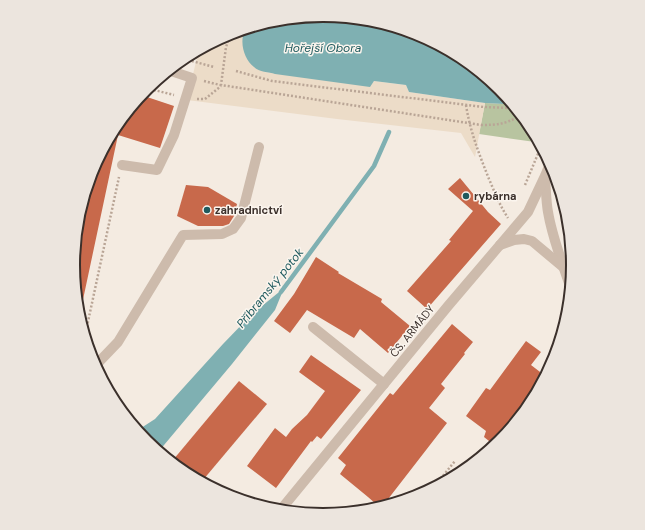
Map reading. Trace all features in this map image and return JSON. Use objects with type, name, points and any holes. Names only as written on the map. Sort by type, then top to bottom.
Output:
[{"type":"street","points":[[122,165],[157,170],[174,135],[192,78],[175,72]]},
{"type":"street","points":[[100,361],[118,342],[183,235],[222,234],[233,229],[241,218],[259,147]]},
{"type":"street","name":"ČS. ARMÁDY","points":[[285,505],[448,306],[528,212],[547,172]]},
{"type":"street","points":[[545,176],[548,212],[566,272]]},
{"type":"street","points":[[500,245],[514,240],[524,239],[532,241],[564,267]]},
{"type":"street","points":[[313,328],[384,384]]},
{"type":"street","points":[[292,506],[296,492]]},
{"type":"path","points":[[221,85],[228,41]]},
{"type":"path","points":[[191,61],[214,67]]},
{"type":"path","points":[[236,71],[272,81],[507,108]]},
{"type":"path","points":[[192,78],[221,85],[481,125],[493,125],[508,122],[516,118]]},
{"type":"path","points":[[466,104],[468,122],[477,150],[501,207],[508,219]]},
{"type":"path","points":[[523,189],[538,154]]},
{"type":"path","points":[[87,325],[122,165]]},
{"type":"path","points":[[443,475],[455,461]]},
{"type":"green space","points":[[485,103],[504,104],[525,130],[532,142],[479,134]]},
{"type":"shaded area","points":[[244,35],[265,72],[370,86],[374,81],[406,85],[409,92],[485,103],[475,157],[461,133],[187,100],[197,57],[215,47]]},
{"type":"water","name":"Hořejší Obora","points":[[322,22],[354,24],[385,30],[415,40],[458,63],[483,82],[504,104],[485,103],[409,92],[406,85],[374,81],[370,87],[261,71],[250,64],[245,55],[242,40],[244,35],[260,30],[291,24]]},
{"type":"water","points":[[284,288],[275,310],[162,448],[142,427],[155,419],[251,315]]},
{"type":"building","points":[[147,97],[174,106],[160,148],[118,135],[83,301],[80,281],[80,249],[84,218],[92,187],[98,172],[120,130]]},
{"type":"building","points":[[460,178],[488,212],[501,224],[427,309],[407,291],[451,241],[449,240],[473,211],[448,189]]},
{"type":"building","name":"zahradnictví","points":[[186,185],[208,187],[237,204],[234,216],[229,224],[223,226],[198,226],[177,216]]},
{"type":"building","points":[[316,257],[339,272],[338,273],[382,299],[381,302],[410,326],[388,353],[360,329],[354,338],[307,310],[290,333],[274,321],[294,294]]},
{"type":"building","points":[[452,324],[473,342],[441,384],[445,388],[429,408],[447,423],[388,499],[374,502],[340,474],[346,465],[338,458],[390,393],[393,395]]},
{"type":"building","points":[[526,341],[541,352],[531,365],[540,372],[533,387],[515,413],[490,441],[484,437],[486,431],[466,416],[486,388],[490,390]]},
{"type":"building","points":[[311,355],[361,390],[321,439],[317,436],[312,442],[311,441],[276,488],[247,466],[275,428],[286,437],[307,415],[325,391],[299,372]]},
{"type":"building","points":[[239,381],[267,404],[205,477],[175,458]]},
{"type":"waterway","name":"Příbramský potok","points":[[281,292],[374,166],[389,132]]},
{"type":"place","name":"rybárna","points":[[466,196]]},
{"type":"place","name":"zahradnictví","points":[[207,210]]}]
